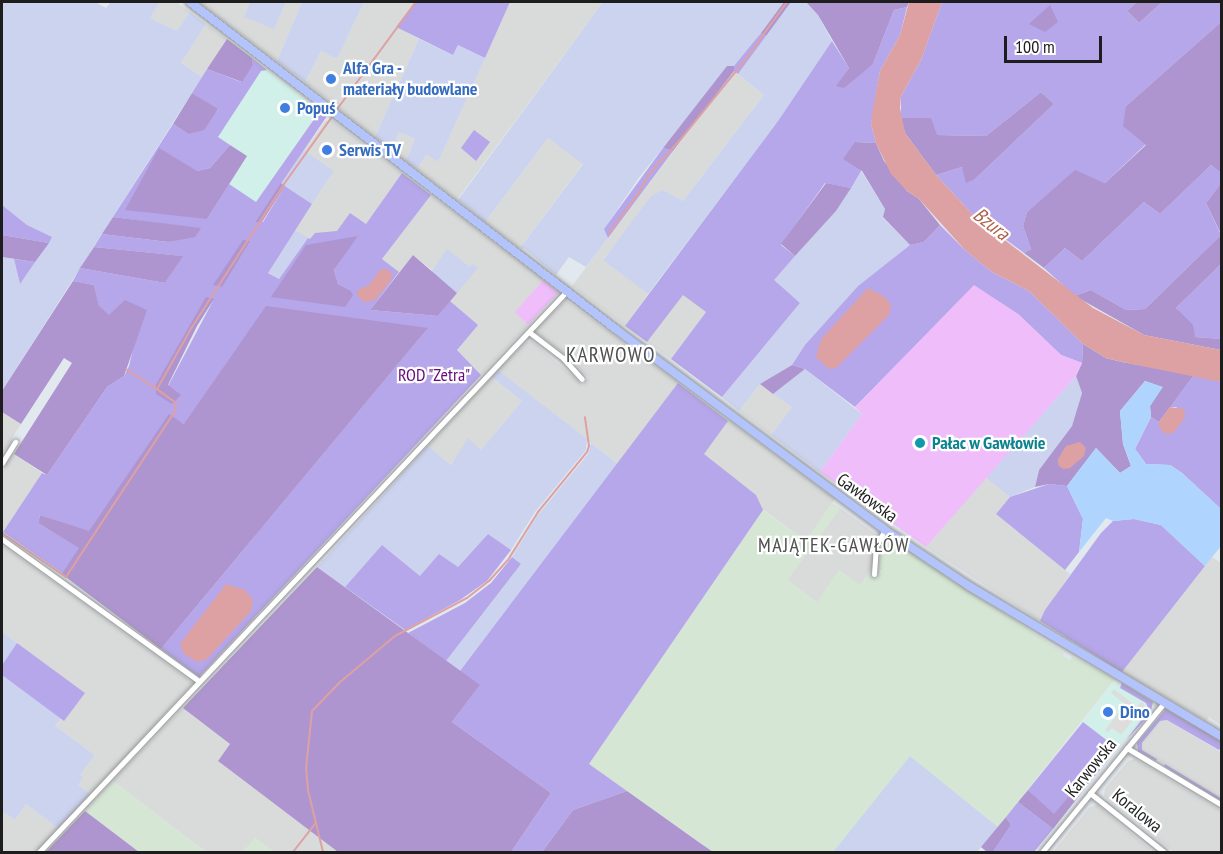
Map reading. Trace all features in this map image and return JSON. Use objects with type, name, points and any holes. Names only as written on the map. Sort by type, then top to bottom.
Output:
[{"type":"street","name":"Gawłowska","points":[[190,2],[515,252],[885,530],[969,586],[1221,737]]},
{"type":"street","points":[[39,852],[567,291]]},
{"type":"street","points":[[529,332],[563,358],[582,379]]},
{"type":"street","points":[[2,463],[15,442]]},
{"type":"street","points":[[874,574],[876,545],[885,530]]},
{"type":"street","points":[[2,539],[200,681]]},
{"type":"street","name":"Karwowska","points":[[1042,852],[1164,703]]},
{"type":"street","points":[[1127,748],[1221,805]]},
{"type":"street","name":"Koralowa","points":[[1090,793],[1162,852]]},
{"type":"shaded area","points":[[2,2],[95,2],[106,8],[111,2],[160,2],[150,18],[158,22],[177,31],[190,12],[206,24],[181,63],[202,77],[2,391],[2,257],[14,259],[20,284],[51,237],[27,225],[2,205]]},
{"type":"shaded area","points":[[160,2],[176,2],[190,12],[177,31],[150,18]]},
{"type":"shaded area","points":[[199,2],[250,2],[244,17],[279,16],[286,2],[302,2],[277,61]]},
{"type":"shaded area","points":[[250,2],[286,2],[274,29],[244,17]]},
{"type":"shaded area","points":[[302,2],[364,2],[337,59],[321,51],[305,82],[277,61]]},
{"type":"shaded area","points":[[364,2],[415,2],[396,27],[419,39],[375,137],[305,82],[321,51],[337,59]]},
{"type":"shaded area","points":[[510,2],[603,2],[457,200],[417,169],[426,155],[438,162]]},
{"type":"shaded area","points":[[603,2],[784,2],[749,49],[734,66],[727,67],[638,179],[605,228],[608,238],[586,267],[569,257],[556,275],[525,249],[520,248],[583,164],[548,138],[485,222],[458,200]]},
{"type":"shaded area","points":[[784,2],[791,2],[766,36],[761,33]]},
{"type":"shaded area","points":[[791,2],[806,2],[818,15],[832,41],[778,121],[648,294],[603,260],[651,196],[663,190],[683,201],[764,95],[738,74]]},
{"type":"shaded area","points":[[806,2],[909,2],[907,7],[894,10],[873,64],[844,88],[836,86],[849,68],[818,15]]},
{"type":"shaded area","points":[[909,2],[942,2],[921,60],[901,96],[900,108],[905,133],[936,175],[975,217],[1093,308],[1144,335],[1221,350],[1221,382],[1106,358],[1083,344],[1029,291],[992,272],[965,250],[919,199],[907,191],[891,174],[876,143],[871,124],[872,114],[880,71],[900,35]]},
{"type":"shaded area","points":[[1137,2],[1162,2],[1139,23],[1127,11]]},
{"type":"shaded area","points":[[1050,5],[1058,22],[1045,32],[1029,24]]},
{"type":"shaded area","points":[[1221,22],[1221,173],[1211,165],[1160,214],[1144,202],[1082,261],[1065,248],[1044,268],[1024,253],[1031,249],[1023,226],[1027,212],[1075,170],[1105,183],[1146,145],[1123,126],[1126,106]]},
{"type":"shaded area","points":[[206,24],[227,39],[202,77],[181,63]]},
{"type":"shaded area","points":[[227,39],[252,58],[253,65],[242,82],[207,69]]},
{"type":"shaded area","points":[[419,39],[453,55],[458,45],[485,58],[438,162],[426,155],[417,169],[406,161],[415,139],[399,132],[392,150],[375,137]]},
{"type":"shaded area","points":[[727,66],[734,66],[734,71],[673,151],[663,148]]},
{"type":"shaded area","points":[[267,70],[316,107],[317,114],[256,202],[229,184],[247,156],[218,137],[261,71]]},
{"type":"shaded area","points":[[734,71],[764,95],[683,201],[663,190],[603,259],[648,294],[625,326],[572,286]]},
{"type":"shaded area","points":[[1041,92],[1054,104],[975,179],[966,183],[962,167],[936,175],[905,133],[901,118],[931,118],[937,135],[986,136]]},
{"type":"shaded area","points":[[192,93],[218,109],[204,130],[188,134],[173,124]]},
{"type":"shaded area","points":[[332,120],[402,173],[366,224],[310,240],[295,230],[334,171],[304,150],[325,121]]},
{"type":"shaded area","points":[[399,132],[415,139],[406,161],[392,150]]},
{"type":"shaded area","points":[[548,138],[583,163],[520,248],[485,222]]},
{"type":"shaded area","points":[[855,142],[876,143],[884,161],[907,191],[919,199],[940,225],[924,242],[910,245],[883,217],[885,209],[862,171],[843,159]]},
{"type":"shaded area","points":[[230,145],[247,156],[207,219],[125,210],[159,148],[197,171],[210,168]]},
{"type":"shaded area","points":[[304,150],[334,171],[312,204],[281,183]]},
{"type":"shaded area","points":[[861,171],[885,209],[883,218],[910,245],[858,286],[806,345],[792,365],[760,384],[739,411],[722,397],[800,303],[773,280],[836,211]]},
{"type":"shaded area","points":[[281,183],[285,186],[262,222],[255,222]]},
{"type":"shaded area","points":[[826,183],[851,188],[836,211],[795,256],[781,244]]},
{"type":"shaded area","points":[[1221,183],[1221,234],[1206,203]]},
{"type":"shaded area","points":[[431,195],[543,280],[516,312],[528,325],[481,375],[457,350],[477,325],[450,301],[477,268],[470,267],[447,250],[432,270],[413,255],[399,272],[382,259]]},
{"type":"shaded area","points":[[113,217],[201,228],[195,237],[168,242],[102,234]]},
{"type":"shaded area","points":[[295,230],[308,238],[279,279],[267,272]]},
{"type":"shaded area","points":[[2,235],[49,243],[35,262],[2,257]]},
{"type":"shaded area","points":[[1221,235],[1221,264],[1176,308],[1193,325],[1195,337],[1221,339],[1221,350],[1144,335],[1075,296],[1091,290],[1126,310],[1145,309]]},
{"type":"shaded area","points":[[358,236],[334,270],[338,284],[350,290],[353,295],[345,307],[271,297],[306,245]]},
{"type":"shaded area","points":[[243,240],[250,241],[222,287],[213,285]]},
{"type":"shaded area","points":[[94,247],[183,256],[165,283],[80,268]]},
{"type":"shaded area","points":[[447,249],[470,267],[473,264],[478,268],[457,293],[431,272]]},
{"type":"shaded area","points":[[413,255],[457,293],[438,316],[370,310]]},
{"type":"shaded area","points":[[381,269],[387,269],[392,274],[391,280],[375,300],[364,302],[357,295],[358,290],[369,285]]},
{"type":"shaded area","points":[[543,280],[559,292],[528,325],[515,312]]},
{"type":"shaded area","points":[[73,281],[94,285],[99,306],[109,315],[125,300],[147,310],[124,376],[107,387],[47,475],[14,454],[72,363],[64,358],[21,424],[2,412],[2,391]]},
{"type":"shaded area","points":[[974,285],[1018,314],[1061,355],[1082,363],[1076,376],[926,547],[820,472],[862,414],[855,407]]},
{"type":"shaded area","points":[[868,288],[885,297],[891,305],[889,315],[836,368],[829,369],[816,357],[821,339]]},
{"type":"shaded area","points":[[683,294],[706,312],[671,359],[647,342]]},
{"type":"shaded area","points":[[206,297],[214,299],[197,326],[168,385],[181,395],[172,404],[156,394],[156,384]]},
{"type":"shaded area","points":[[566,300],[835,499],[806,541],[764,510],[460,671],[618,464],[498,370],[526,342],[532,341],[583,385],[588,377],[571,359],[534,331]]},
{"type":"shaded area","points":[[266,306],[428,328],[161,649],[62,573],[79,548],[38,523],[40,515],[89,531],[169,414],[184,424]]},
{"type":"shaded area","points":[[1083,344],[1106,358],[1194,375],[1159,422],[1151,417],[1150,406],[1162,387],[1145,381],[1120,411],[1123,444],[1131,466],[1120,473],[1096,448],[1067,486],[1049,484],[1035,487],[1039,470],[1072,426],[1082,393],[1076,376],[1082,363]]},
{"type":"shaded area","points":[[792,365],[805,369],[773,394],[760,384]]},
{"type":"shaded area","points":[[805,369],[862,414],[820,472],[771,435],[792,407],[773,394]]},
{"type":"shaded area","points":[[498,370],[587,439],[586,450],[535,512],[511,550],[488,534],[458,567],[420,576],[382,545],[345,587],[317,567],[428,446],[451,465],[468,438],[481,450],[522,401],[492,377]]},
{"type":"shaded area","points":[[1076,376],[1082,393],[1072,426],[1039,470],[1035,487],[1010,497],[986,478]]},
{"type":"shaded area","points":[[492,377],[522,401],[481,450],[468,439],[451,465],[428,446]]},
{"type":"shaded area","points":[[760,384],[792,407],[771,435],[739,411]]},
{"type":"shaded area","points":[[1170,407],[1184,409],[1185,417],[1176,430],[1170,434],[1164,433],[1159,427],[1159,422]]},
{"type":"shaded area","points":[[2,412],[21,424],[2,454]]},
{"type":"shaded area","points":[[1080,442],[1086,448],[1084,456],[1070,468],[1063,469],[1058,465],[1058,459],[1066,446]]},
{"type":"shaded area","points":[[591,443],[618,464],[460,671],[446,661],[521,564],[512,557],[537,516],[588,454]]},
{"type":"shaded area","points":[[14,454],[42,473],[3,532],[2,472]]},
{"type":"shaded area","points":[[986,478],[1010,497],[996,514],[1070,574],[1040,621],[926,547]]},
{"type":"shaded area","points":[[832,503],[840,508],[787,580],[817,602],[839,570],[860,585],[868,573],[877,579],[882,571],[879,569],[881,549],[878,547],[883,539],[892,539],[1064,653],[1063,655],[1070,660],[1072,657],[1115,679],[998,827],[910,756],[833,852],[713,852],[589,764],[763,510],[806,541]]},
{"type":"shaded area","points":[[840,508],[877,535],[870,544],[873,546],[874,566],[860,585],[817,603],[787,580]]},
{"type":"shaded area","points":[[2,545],[193,683],[91,795],[78,785],[80,775],[95,755],[55,726],[61,718],[64,720],[85,693],[2,632]]},
{"type":"shaded area","points":[[1212,557],[1221,563],[1221,725],[1209,717],[1206,721],[1122,672]]},
{"type":"shaded area","points":[[317,567],[480,685],[452,722],[551,793],[511,852],[338,852],[218,761],[230,744],[183,708]]},
{"type":"shaded area","points":[[226,584],[245,590],[253,600],[251,611],[207,659],[197,662],[184,654],[180,644]]},
{"type":"shaded area","points":[[2,632],[17,643],[2,665]]},
{"type":"shaded area","points":[[2,675],[61,718],[55,726],[95,755],[80,775],[83,777],[78,785],[91,795],[59,829],[26,804],[15,820],[2,811]]},
{"type":"shaded area","points":[[1113,683],[1146,703],[1149,710],[1117,748],[1083,722]]},
{"type":"shaded area","points":[[1114,689],[1137,707],[1141,702],[1145,705],[1121,735],[1112,728],[1108,732],[1105,730],[1120,711],[1129,717],[1134,711],[1111,693]]},
{"type":"shaded area","points":[[183,708],[230,744],[218,761],[338,852],[274,852],[255,838],[243,852],[206,852],[113,781]]},
{"type":"shaded area","points":[[1167,720],[1221,752],[1221,798],[1142,750],[1142,743],[1160,721]]},
{"type":"shaded area","points":[[910,756],[998,827],[977,852],[833,852]]},
{"type":"shaded area","points":[[1135,759],[1221,811],[1221,852],[1174,852],[1104,796],[1105,789],[1128,761]]},
{"type":"shaded area","points":[[1084,778],[1090,782],[1053,829],[1018,802],[1028,790],[1054,814]]},
{"type":"shaded area","points":[[113,781],[206,852],[139,852],[85,811]]},
{"type":"shaded area","points":[[627,791],[713,852],[542,852],[573,810]]},
{"type":"shaded area","points":[[26,804],[59,829],[37,852],[2,852],[2,811],[15,820]]},
{"type":"shaded area","points":[[1097,805],[1150,849],[1150,852],[1053,852],[1090,807]]},
{"type":"shaded area","points":[[85,811],[139,852],[46,852]]},
{"type":"shaded area","points":[[1006,817],[1011,825],[993,852],[987,852],[981,847]]},
{"type":"shaded area","points":[[255,838],[274,852],[243,852]]},
{"type":"green space","points":[[415,2],[510,2],[485,58],[458,45],[453,55],[396,27]]},
{"type":"green space","points":[[942,2],[1137,2],[1127,11],[1139,23],[1162,2],[1221,2],[1221,22],[1126,106],[1146,144],[1105,183],[1075,171],[1027,212],[1023,226],[1031,249],[1024,253],[975,217],[936,175],[962,167],[975,179],[1054,104],[1041,92],[986,136],[937,135],[901,118],[901,96],[921,60]]},
{"type":"green space","points":[[907,7],[900,35],[880,71],[871,124],[876,143],[855,142],[861,171],[851,188],[825,183],[781,245],[795,256],[774,280],[800,303],[722,397],[671,359],[706,312],[683,295],[647,342],[625,326],[778,121],[832,41],[849,68],[837,86],[873,64],[894,10]]},
{"type":"green space","points":[[761,33],[766,36],[738,74],[734,71],[734,66]]},
{"type":"green space","name":"ROD \"Zetra\"","points":[[252,58],[267,70],[261,71],[218,137],[230,145],[210,168],[197,171],[207,219],[229,184],[256,202],[317,115],[316,107],[327,116],[255,222],[263,222],[285,186],[312,204],[268,273],[279,279],[308,238],[310,239],[315,233],[337,231],[350,213],[366,224],[402,173],[431,195],[382,259],[399,272],[370,310],[438,316],[450,301],[478,325],[457,350],[481,375],[199,677],[161,649],[427,329],[184,424],[169,415],[89,532],[40,515],[38,523],[80,548],[62,573],[3,532],[42,473],[47,475],[107,387],[124,376],[129,366],[135,341],[99,307],[94,285],[73,281],[80,268],[165,283],[182,256],[94,247],[102,234],[168,242],[200,229],[113,217],[173,124],[188,134],[218,110],[192,93],[207,69],[241,82],[253,65]],"holes":[[[357,236],[334,270],[338,284],[350,290],[272,297]],[[214,299],[168,386],[156,384],[175,355]]]},
{"type":"green space","points":[[474,130],[490,142],[476,161],[461,148]]},
{"type":"green space","points":[[663,148],[673,151],[608,238],[604,229]]},
{"type":"green space","points":[[1211,165],[1221,173],[1221,183],[1206,203],[1221,235],[1145,309],[1126,310],[1091,290],[1075,296],[1044,268],[1065,248],[1082,261],[1144,202],[1160,214]]},
{"type":"green space","points":[[2,205],[27,225],[52,237],[49,243],[2,235]]},
{"type":"green space","points":[[940,225],[992,272],[1029,291],[1083,344],[1082,363],[1061,355],[1018,314],[974,286],[855,407],[805,369],[792,365],[805,345],[858,286],[910,245],[924,242]]},
{"type":"green space","points":[[14,259],[35,262],[20,284]]},
{"type":"green space","points":[[1221,264],[1221,339],[1195,337],[1176,308]]},
{"type":"green space","points":[[1194,375],[1221,382],[1221,509],[1182,473],[1170,465],[1146,464],[1135,449],[1151,417],[1159,422],[1159,427],[1177,407],[1170,407]]},
{"type":"green space","points":[[678,383],[728,421],[704,454],[756,495],[763,510],[589,764],[627,791],[573,810],[542,852],[511,852],[551,793],[452,722],[479,686],[460,671]]},
{"type":"green space","points":[[1049,484],[1067,486],[1083,519],[1079,552],[1065,570],[996,514],[1010,497]]},
{"type":"green space","points":[[1134,519],[1161,525],[1205,566],[1122,672],[1040,621],[1045,610],[1101,533],[1113,521]]},
{"type":"green space","points":[[488,534],[511,550],[487,581],[460,600],[405,630],[345,587],[382,545],[420,576],[439,554],[458,567]]},
{"type":"green space","points":[[512,557],[521,564],[446,661],[408,633],[465,603],[491,583]]},
{"type":"green space","points":[[17,643],[85,693],[64,721],[2,675],[2,665]]},
{"type":"green space","points":[[1122,683],[1153,702],[1150,715],[1126,740],[1149,710],[1146,703],[1120,688]]},
{"type":"green space","points":[[1166,709],[1221,741],[1221,748],[1219,750],[1167,720],[1160,721],[1142,743],[1142,750],[1157,759],[1156,761],[1138,751],[1137,743]]},
{"type":"green space","points":[[1083,722],[1113,745],[1103,756],[1108,760],[1090,782],[1084,778],[1054,815],[1028,790]]},
{"type":"green space","points":[[1165,764],[1221,798],[1221,801],[1164,766]]},
{"type":"green space","points":[[1018,802],[1053,829],[1034,852],[993,852],[1011,825],[1006,817]]},
{"type":"sand","points":[[1145,381],[1163,387],[1150,406],[1151,417],[1135,449],[1146,464],[1170,465],[1182,473],[1221,509],[1221,546],[1205,566],[1161,525],[1134,519],[1113,521],[1106,518],[1079,552],[1083,519],[1067,486],[1096,448],[1120,473],[1131,466],[1123,444],[1120,411]]},
{"type":"waterway","points":[[338,108],[416,2]]},
{"type":"waterway","points":[[609,233],[638,194],[649,174],[680,140],[745,60],[787,2]]},
{"type":"waterway","points":[[2,533],[66,577],[175,411],[176,403],[157,389],[192,327],[284,184],[331,118]]},
{"type":"waterway","points":[[126,369],[157,389]]},
{"type":"waterway","points":[[323,852],[308,790],[306,769],[312,711],[339,683],[395,636],[467,598],[489,581],[508,560],[538,512],[587,452],[589,446],[585,417]]},
{"type":"waterway","points":[[293,852],[316,823]]},
{"type":"place","name":"Alfa Gra - materiały budowlane","points":[[331,79]]},
{"type":"place","name":"Popuś","points":[[285,108]]},
{"type":"place","name":"Serwis TV","points":[[327,150]]},
{"type":"place","name":"Pałac w Gawłowie","points":[[920,443]]},
{"type":"place","name":"Dino","points":[[1108,712]]},
{"type":"district","name":"KARWOWO","points":[[611,355]]},
{"type":"district","name":"MAJĄTEK-GAWŁÓW","points":[[834,545]]},
{"type":"water label","name":"Bzura","points":[[991,224]]}]
